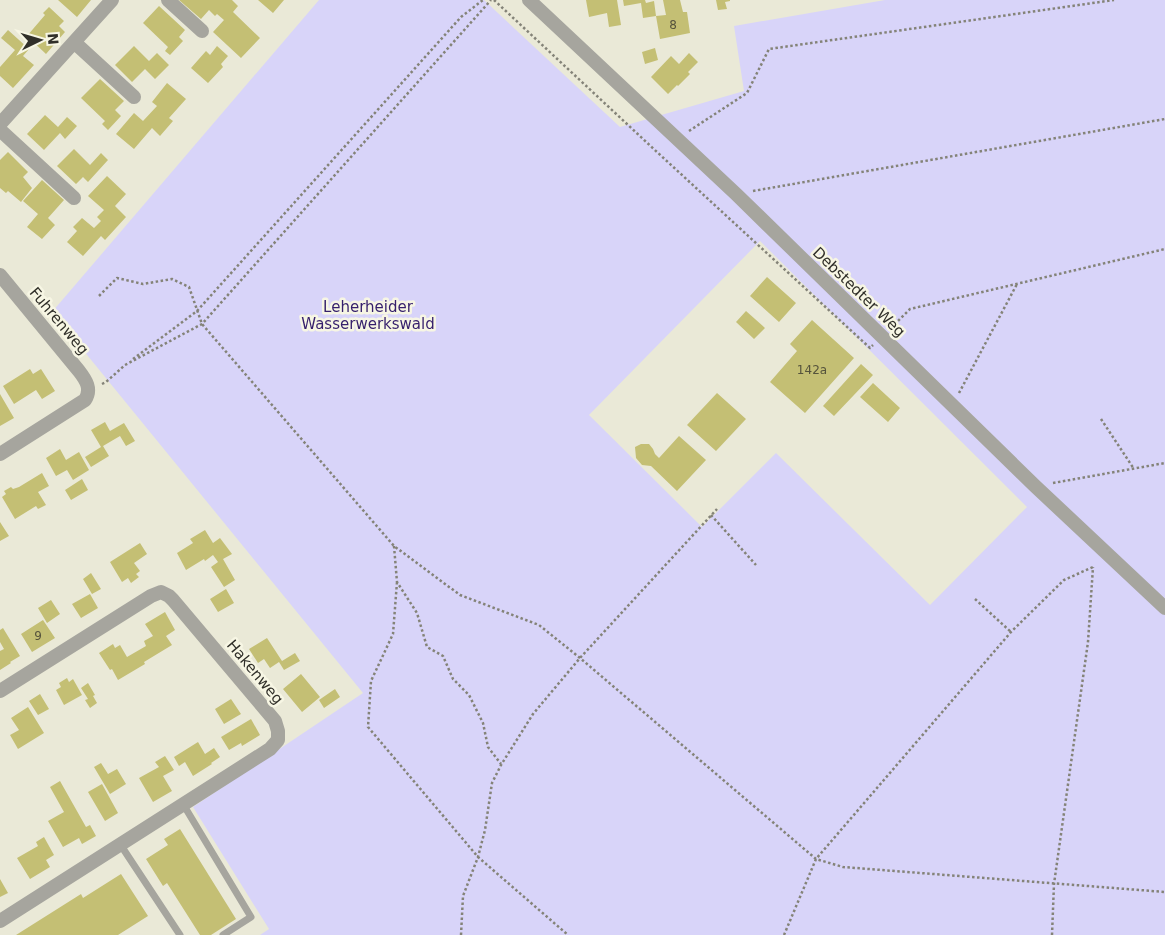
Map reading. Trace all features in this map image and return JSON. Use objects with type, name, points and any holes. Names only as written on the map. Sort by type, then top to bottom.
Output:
[{"type":"street","points":[[0,124],[112,0]]},
{"type":"street","points":[[168,0],[202,31]]},
{"type":"street","name":"Debstedter Weg","points":[[529,0],[736,194],[1035,486],[1165,608]]},
{"type":"street","points":[[74,42],[134,97]]},
{"type":"street","points":[[0,130],[74,198]]},
{"type":"street","name":"Fuhrenweg","points":[[0,275],[84,377],[89,390]]},
{"type":"street","points":[[0,454],[86,400],[89,390]]},
{"type":"street","name":"Hakenweg","points":[[0,691],[150,596],[161,592],[169,596],[275,721],[278,731],[278,740],[270,749],[0,921]]},
{"type":"lane","points":[[183,804],[251,917],[224,935]]},
{"type":"lane","points":[[120,844],[180,935]]},
{"type":"path","points":[[89,390],[106,382],[125,365],[197,310],[461,17],[483,0]]},
{"type":"path","points":[[125,365],[202,324],[493,0],[870,348],[910,309],[1165,249]]},
{"type":"path","points":[[677,138],[748,93],[769,49],[1114,0]]},
{"type":"path","points":[[736,194],[1165,119]]},
{"type":"path","points":[[99,296],[117,278],[143,284],[172,279],[189,287],[202,324],[394,546],[460,595],[539,625],[816,859],[842,868],[1165,892]]},
{"type":"path","points":[[956,409],[956,398],[1017,284]]},
{"type":"path","points":[[1101,419],[1134,469]]},
{"type":"path","points":[[1035,486],[1165,463]]},
{"type":"path","points":[[461,935],[463,896],[486,830],[492,783],[501,765],[533,714],[580,658],[717,509]]},
{"type":"path","points":[[711,515],[756,565]]},
{"type":"path","points":[[394,546],[397,582],[393,634],[371,681],[368,727],[478,857],[568,935]]},
{"type":"path","points":[[784,935],[816,859],[1011,632],[1064,580],[1093,567],[1106,553]]},
{"type":"path","points":[[1052,935],[1054,884],[1088,642],[1093,567]]},
{"type":"path","points":[[397,582],[417,613],[427,647],[443,656],[453,679],[469,695],[483,723],[488,747],[501,765]]},
{"type":"path","points":[[974,599],[1011,632]]},
{"type":"green space","name":"Leherheider Wasserwerkswald","points":[[319,0],[484,0],[620,127],[744,91],[734,26],[885,0],[1165,0],[1165,935],[260,935],[269,929],[193,807],[363,693],[52,312]],"holes":[[[760,241],[1027,507],[930,605],[776,453],[702,527],[589,415]]]},
{"type":"building","points":[[58,0],[91,0],[77,17]]},
{"type":"building","points":[[179,0],[232,0],[238,6],[233,12],[260,38],[241,58],[213,32],[224,20],[217,14],[215,16],[209,10],[201,19]]},
{"type":"building","points":[[258,0],[284,0],[273,13]]},
{"type":"building","points":[[586,0],[617,0],[621,25],[609,27],[607,13],[589,17]]},
{"type":"building","points":[[623,0],[645,0],[646,3],[654,1],[656,16],[643,18],[641,3],[624,6]]},
{"type":"building","points":[[663,0],[680,0],[683,12],[687,12],[690,33],[660,39],[656,16],[666,15]]},
{"type":"building","points":[[716,0],[730,0],[725,2],[727,9],[718,10]]},
{"type":"building","points":[[159,6],[185,30],[179,37],[183,41],[170,55],[165,51],[168,47],[143,23]]},
{"type":"building","points":[[49,7],[64,21],[59,26],[65,32],[46,54],[27,36],[45,15],[43,13]]},
{"type":"building","points":[[8,30],[29,49],[23,56],[34,65],[13,88],[0,76],[0,67],[15,50],[1,38]]},
{"type":"building","points":[[134,46],[149,61],[157,53],[169,65],[155,79],[145,69],[132,82],[115,65]]},
{"type":"building","points":[[217,46],[228,56],[221,64],[223,67],[208,83],[191,68],[206,51],[210,55]]},
{"type":"building","points":[[655,48],[658,60],[645,64],[642,52]]},
{"type":"building","points":[[689,53],[698,62],[688,72],[690,74],[668,94],[651,77],[671,56],[679,64]]},
{"type":"building","points":[[100,79],[124,101],[115,110],[121,116],[108,130],[102,124],[105,121],[81,98]]},
{"type":"building","points":[[167,83],[186,99],[169,118],[173,121],[160,136],[152,128],[134,149],[116,134],[134,113],[143,121],[157,106],[152,102]]},
{"type":"building","points":[[45,115],[58,127],[67,117],[77,126],[65,139],[60,133],[44,150],[27,134]]},
{"type":"building","points":[[74,149],[90,165],[101,153],[108,160],[88,182],[83,177],[76,184],[57,166]]},
{"type":"building","points":[[8,152],[28,172],[23,177],[32,188],[21,202],[8,191],[6,193],[0,188],[0,160]]},
{"type":"building","points":[[107,176],[126,194],[115,206],[126,217],[105,240],[101,236],[83,256],[67,242],[77,231],[73,227],[82,218],[94,228],[101,221],[97,217],[104,210],[88,196]]},
{"type":"building","points":[[42,180],[64,200],[48,218],[55,225],[42,239],[27,227],[38,214],[23,201]]},
{"type":"building","points":[[767,277],[796,303],[779,322],[750,296]]},
{"type":"building","points":[[746,311],[765,328],[754,339],[736,322]]},
{"type":"building","points":[[812,320],[854,358],[805,413],[770,382],[797,351],[790,344]]},
{"type":"building","points":[[861,364],[873,375],[834,416],[823,406]]},
{"type":"building","points":[[30,369],[33,374],[41,369],[55,391],[42,399],[36,390],[14,404],[3,386]]},
{"type":"building","points":[[873,383],[900,408],[888,422],[860,397]]},
{"type":"building","points":[[717,393],[746,419],[716,451],[687,425]]},
{"type":"building","points":[[0,394],[14,418],[0,426]]},
{"type":"building","points":[[105,422],[110,431],[124,423],[135,441],[126,446],[120,436],[103,446],[109,456],[91,467],[85,457],[101,447],[91,430]]},
{"type":"building","points":[[679,436],[706,460],[677,491],[651,466],[642,465],[636,458],[635,447],[641,444],[649,444],[659,458]]},
{"type":"building","points":[[60,449],[66,460],[79,452],[89,470],[73,480],[67,470],[56,476],[46,458]]},
{"type":"building","points":[[42,473],[49,486],[38,492],[46,505],[38,509],[36,506],[15,519],[2,497],[6,494],[4,491],[11,487],[13,489],[19,487]]},
{"type":"building","points":[[82,479],[88,490],[71,500],[65,490]]},
{"type":"building","points":[[0,522],[9,536],[0,541]]},
{"type":"building","points":[[205,530],[213,543],[220,538],[232,554],[223,559],[235,580],[224,587],[211,567],[218,562],[213,555],[186,570],[177,553],[193,543],[190,539]]},
{"type":"building","points":[[140,543],[147,554],[134,563],[140,571],[136,574],[139,577],[131,583],[128,578],[122,582],[110,562]]},
{"type":"building","points":[[91,573],[101,589],[92,594],[83,579]]},
{"type":"building","points":[[226,589],[234,603],[218,612],[210,599]]},
{"type":"building","points":[[90,594],[98,608],[81,618],[72,604]]},
{"type":"building","points":[[51,600],[60,614],[47,623],[38,608]]},
{"type":"building","points":[[165,612],[175,630],[166,636],[172,645],[118,680],[99,653],[113,644],[115,648],[120,645],[127,657],[146,646],[144,641],[153,636],[145,624]]},
{"type":"building","points":[[43,620],[55,638],[32,652],[21,634]]},
{"type":"building","points":[[3,628],[20,656],[0,670],[0,651],[4,649],[0,642],[0,630]]},
{"type":"building","points":[[267,638],[282,661],[295,653],[300,661],[284,670],[279,662],[270,668],[264,659],[258,663],[249,649]]},
{"type":"building","points":[[301,674],[320,697],[302,712],[283,689]]},
{"type":"building","points":[[67,678],[69,682],[73,679],[82,695],[64,705],[56,690],[61,687],[59,683]]},
{"type":"building","points":[[88,683],[97,703],[90,708],[85,700],[88,699],[81,688]]},
{"type":"building","points":[[335,689],[340,697],[324,708],[319,700]]},
{"type":"building","points":[[40,694],[49,709],[38,715],[29,701]]},
{"type":"building","points":[[231,699],[241,714],[224,724],[215,709]]},
{"type":"building","points":[[28,707],[44,733],[18,749],[10,735],[19,730],[11,718]]},
{"type":"building","points":[[251,719],[260,735],[242,746],[241,743],[229,750],[221,737]]},
{"type":"building","points":[[198,742],[205,754],[214,748],[220,757],[193,776],[185,762],[179,766],[174,757]]},
{"type":"building","points":[[165,756],[174,770],[163,776],[172,791],[153,802],[139,778],[159,767],[155,762]]},
{"type":"building","points":[[101,763],[108,774],[117,769],[126,784],[110,794],[94,767]]},
{"type":"building","points":[[60,781],[86,827],[90,825],[96,836],[82,844],[79,838],[63,847],[48,821],[64,812],[50,787]]},
{"type":"building","points":[[102,784],[118,813],[105,821],[88,792]]},
{"type":"building","points":[[180,829],[236,919],[211,935],[200,935],[167,883],[163,886],[146,859],[168,845],[164,839]]},
{"type":"building","points":[[44,837],[54,855],[46,860],[50,867],[30,879],[17,858],[38,846],[36,842]]},
{"type":"building","points":[[121,874],[148,916],[118,935],[16,935],[81,894],[83,898]]},
{"type":"building","points":[[0,879],[8,893],[0,897]]}]
